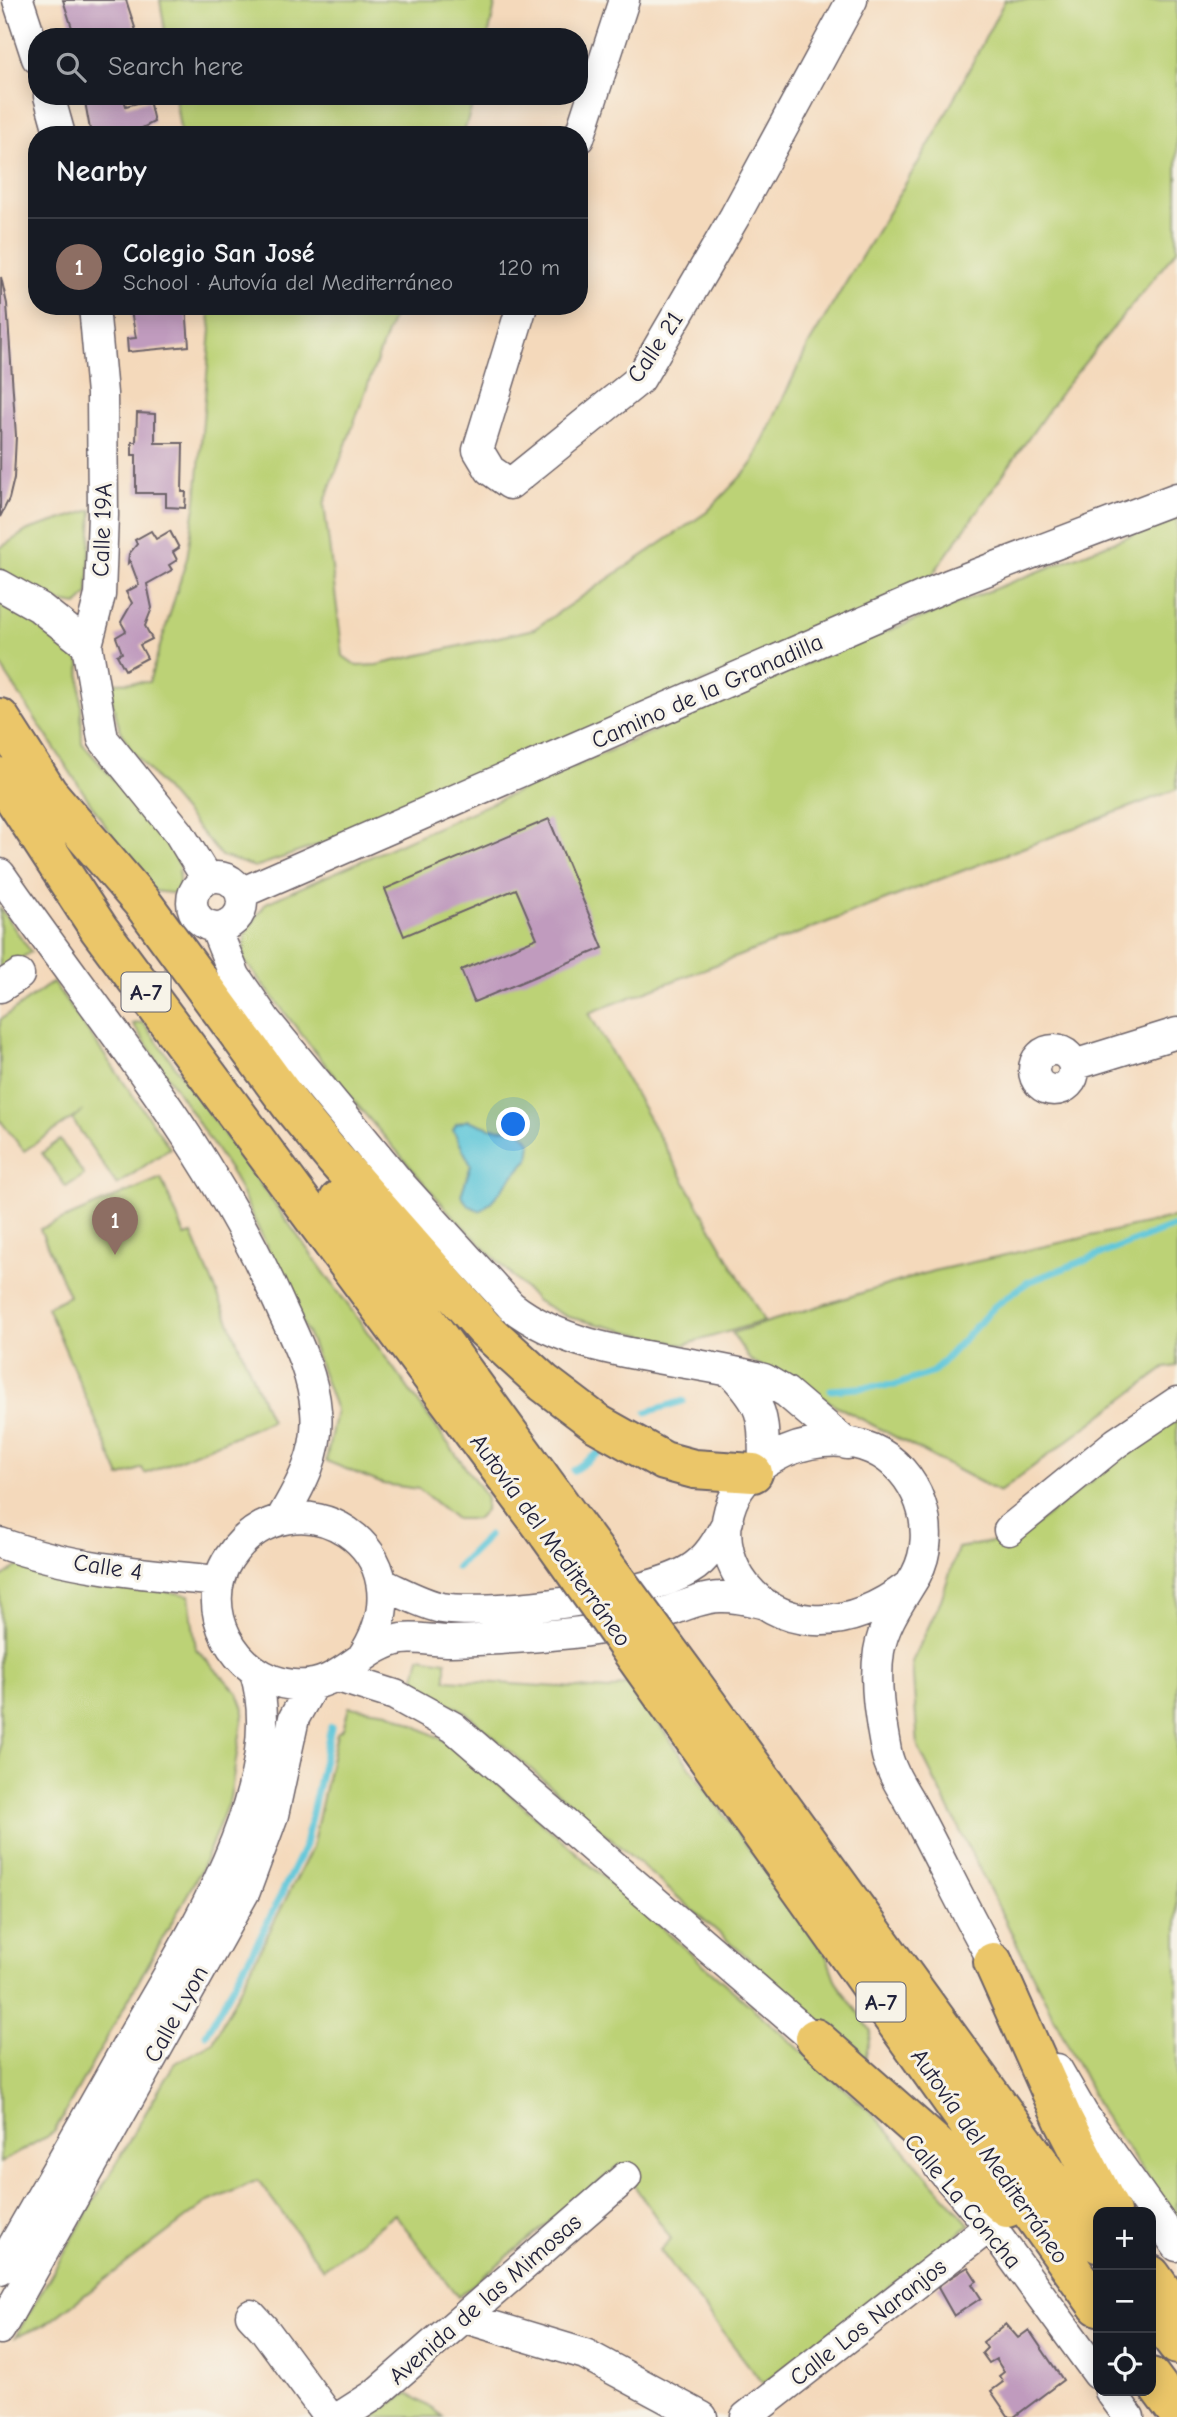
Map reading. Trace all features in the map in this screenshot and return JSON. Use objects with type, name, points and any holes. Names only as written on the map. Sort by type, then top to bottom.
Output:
[{"type":"highway","name":"Autovía del Mediterráneo","points":[[0,718],[140,931],[561,1529],[678,1690],[1093,2236]]},
{"type":"highway","name":"Autovía del Mediterráneo","points":[[0,777],[99,929],[561,1529]]},
{"type":"highway","points":[[48,793],[141,901],[292,1107],[484,1328],[544,1383],[598,1423],[664,1461],[694,1469],[759,1469]]},
{"type":"highway","name":"Autovía del Mediterráneo","points":[[678,1690],[1093,2299]]},
{"type":"highway","points":[[993,1962],[1064,2121],[1108,2207]]},
{"type":"highway","points":[[815,2038],[950,2155],[1069,2266]]},
{"type":"highway","points":[[1156,2282],[1177,2312]]},
{"type":"highway","points":[[1156,2318],[1177,2345]]},
{"type":"highway","points":[[1156,2384],[1177,2412]]},
{"type":"street","points":[[583,126],[624,0]]},
{"type":"street","name":"Calle 21","points":[[519,315],[478,450],[490,470],[510,484],[640,379],[735,216],[852,0]]},
{"type":"street","points":[[13,9],[28,40]]},
{"type":"street","points":[[52,105],[57,126]]},
{"type":"street","name":"Calle 19A","points":[[87,645],[100,595],[103,515],[103,410],[95,315]]},
{"type":"street","name":"Camino de la Granadilla","points":[[242,893],[951,584],[1177,498]]},
{"type":"street","points":[[0,585],[39,607],[87,645],[103,739],[179,834],[207,879]]},
{"type":"street","points":[[0,874],[171,1108],[222,1190],[268,1279],[311,1376],[317,1413],[315,1450],[303,1482],[281,1520]]},
{"type":"street","points":[[215,876],[231,880],[242,893],[241,910],[231,923],[215,927],[200,920],[192,906],[195,890],[207,879],[215,876]]},
{"type":"street","points":[[215,927],[235,976],[266,1021],[402,1186],[511,1306],[530,1321],[553,1332],[775,1385],[847,1444]]},
{"type":"street","points":[[1074,1065],[1177,1033]]},
{"type":"street","points":[[732,1373],[754,1396],[760,1408],[759,1469]]},
{"type":"street","points":[[1009,1530],[1116,1443],[1177,1402]]},
{"type":"street","points":[[383,1584],[427,1603],[457,1609],[564,1602],[659,1583],[689,1570],[711,1552],[728,1521],[738,1491],[759,1469],[803,1446],[863,1445],[890,1459],[910,1480],[918,1494],[923,1511],[925,1545],[916,1574],[891,1615],[879,1649],[877,1699],[887,1755],[993,1962],[1083,2114],[1177,2245]]},
{"type":"street","points":[[338,1673],[376,1637],[384,1611],[383,1584],[373,1559],[356,1538],[333,1524],[307,1517],[281,1520],[259,1528],[241,1542],[228,1560],[219,1581],[217,1607],[223,1632],[236,1655],[255,1672],[273,1681],[338,1673],[385,1644],[404,1639],[451,1641],[572,1633],[626,1625],[719,1597],[762,1604]]},
{"type":"street","points":[[728,1521],[728,1550],[732,1564],[751,1594],[762,1604],[788,1617],[804,1620],[863,1613],[884,1604],[908,1586]]},
{"type":"street","name":"Calle 4","points":[[0,1544],[30,1554],[103,1568],[219,1581]]},
{"type":"street","name":"Calle Lyon","points":[[0,2269],[195,1927],[242,1825],[262,1740],[262,1695],[255,1672]]},
{"type":"street","name":"Calle Lyon","points":[[0,2329],[245,1891],[274,1815],[293,1718],[338,1673]]},
{"type":"street","name":"Calle La Concha","points":[[338,1673],[395,1695],[453,1727],[815,2038],[951,2179],[990,2226],[1093,2367]]},
{"type":"street","name":"Avenida de las Mimosas","points":[[340,2417],[373,2396],[626,2177]]},
{"type":"street","name":"Calle Los Naranjos","points":[[746,2417],[990,2226]]},
{"type":"street","points":[[251,2315],[328,2417]]},
{"type":"street","points":[[465,2318],[585,2354],[702,2417]]},
{"type":"street","points":[[1114,2396],[1129,2417]]},
{"type":"green space","points":[[160,0],[496,0],[490,28],[165,28]]},
{"type":"green space","points":[[1005,0],[1177,0],[1177,250],[1064,388],[923,588],[334,840],[255,867],[221,856],[130,748],[119,727],[112,700],[112,683],[149,682],[187,558],[196,500],[211,330],[209,315],[394,315],[324,504],[343,656],[357,666],[377,665],[534,629],[707,512],[751,466],[809,344],[936,133]]},
{"type":"green space","points":[[176,105],[472,105],[466,126],[180,126]]},
{"type":"green space","points":[[92,510],[88,594],[77,605],[60,602],[0,574],[0,548],[28,530]]},
{"type":"green space","points":[[1177,517],[1177,789],[589,1013],[764,1321],[684,1345],[568,1317],[537,1301],[449,1212],[352,1099],[243,959],[245,934],[266,903],[819,658]]},
{"type":"green space","points":[[0,599],[63,640],[80,663],[82,743],[169,843],[179,865],[179,894],[153,891],[135,871],[4,671],[0,663]]},
{"type":"green space","points":[[0,908],[31,952],[0,971]]},
{"type":"green space","points":[[53,982],[170,1148],[117,1185],[72,1119],[83,1111],[24,1151],[0,1120],[0,1020]]},
{"type":"green space","points":[[143,1022],[486,1496],[485,1511],[477,1519],[456,1519],[419,1489],[383,1484],[326,1461],[336,1410],[310,1339],[234,1177],[133,1024]]},
{"type":"green space","points":[[60,1140],[84,1175],[66,1187],[42,1153]]},
{"type":"green space","points":[[161,1178],[185,1236],[192,1234],[271,1421],[145,1474],[142,1468],[120,1477],[47,1307],[69,1296],[40,1229]]},
{"type":"green space","points":[[1177,1217],[1177,1366],[1165,1368],[999,1492],[750,1360],[732,1333],[933,1271]]},
{"type":"green space","points":[[1177,1422],[1177,2219],[1102,2113],[918,1747],[912,1662],[941,1600],[958,1548],[1020,1537],[1162,1425]]},
{"type":"green space","points":[[18,1566],[189,1595],[196,1649],[238,1693],[244,1709],[230,1798],[201,1870],[54,2132],[0,2163],[0,1578]]},
{"type":"green space","points":[[420,1657],[446,1661],[446,1680],[609,1690],[629,1683],[826,1955],[836,1982],[871,2031],[865,2060],[464,1711],[413,1685]]},
{"type":"green space","points":[[349,1707],[389,1712],[455,1746],[872,2113],[970,2225],[763,2384],[660,2250],[671,2239],[620,2165],[458,2297],[395,2214],[323,2269],[258,2180],[206,2203],[45,2325],[15,2337],[174,2064],[213,2042],[312,1848],[337,1733],[343,1729]]},
{"type":"green space","points":[[408,2393],[444,2417],[370,2417]]},
{"type":"water","points":[[468,1120],[490,1128],[520,1130],[531,1143],[529,1159],[480,1211],[468,1205],[461,1195],[471,1165],[453,1130],[456,1124]]},
{"type":"building","points":[[63,0],[126,0],[135,28],[72,28]]},
{"type":"building","points":[[86,105],[150,105],[154,122],[146,126],[89,126]]},
{"type":"building","points":[[1,277],[7,304],[16,436],[14,478],[9,499],[0,517]]},
{"type":"building","points":[[132,315],[187,315],[189,346],[128,352],[127,339],[136,338]]},
{"type":"building","points":[[137,413],[155,414],[155,443],[183,443],[182,492],[186,492],[185,508],[166,507],[166,493],[136,493],[136,455],[132,455],[132,442],[136,442]]},
{"type":"building","points":[[151,531],[156,539],[170,531],[179,548],[173,552],[177,560],[169,565],[172,570],[147,584],[152,608],[145,626],[152,639],[140,645],[147,658],[125,670],[117,655],[122,653],[116,637],[126,631],[121,622],[132,603],[126,592],[139,585],[130,561],[128,563],[129,554],[137,544],[135,540]]},
{"type":"building","points":[[549,819],[603,948],[474,1002],[461,970],[537,938],[516,889],[404,936],[385,889]]},
{"type":"building","points":[[968,2267],[977,2281],[972,2284],[981,2298],[954,2316],[937,2286]]},
{"type":"building","points":[[1006,2324],[1018,2338],[1029,2330],[1063,2380],[1014,2417],[1009,2417],[991,2391],[1003,2382],[999,2376],[1004,2372],[996,2359],[989,2363],[982,2353],[987,2348],[983,2342]]},
{"type":"waterway","points":[[831,1390],[896,1385],[933,1372],[995,1306],[1028,1282],[1177,1225]]},
{"type":"waterway","points":[[647,1412],[683,1401]]},
{"type":"waterway","points":[[574,1470],[600,1452]]},
{"type":"waterway","points":[[457,1567],[488,1536]]},
{"type":"waterway","points":[[206,2034],[259,1940],[305,1845],[331,1727]]},
{"type":"place","name":"Colegio San José","points":[[115,1255]]}]
